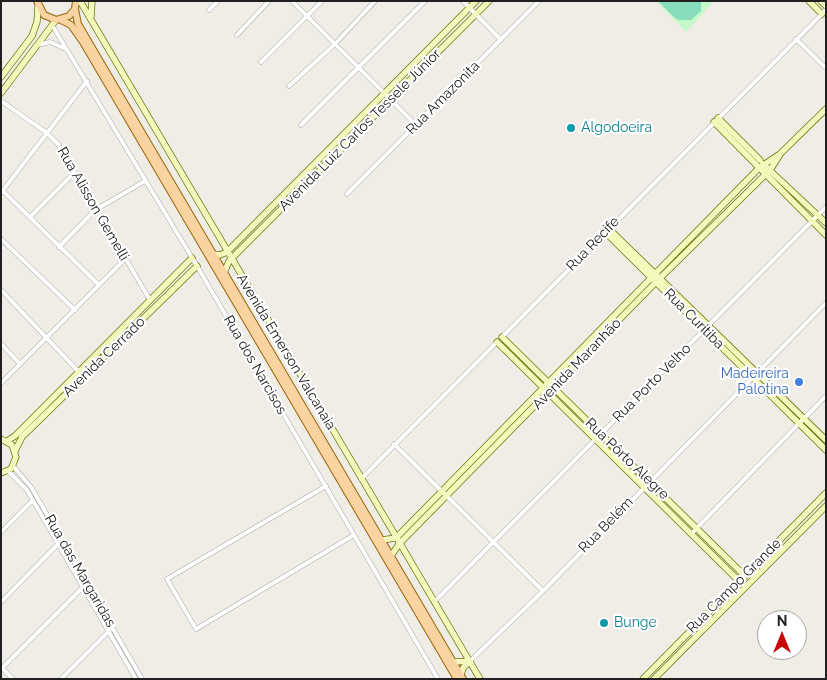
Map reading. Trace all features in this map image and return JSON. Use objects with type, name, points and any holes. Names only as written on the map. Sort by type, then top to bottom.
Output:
[{"type":"main road","points":[[37,4],[48,18],[71,25],[83,42],[460,678]]},
{"type":"main road","points":[[56,22],[69,16],[77,4]]},
{"type":"main road","points":[[77,4],[78,24],[454,662],[460,678]]},
{"type":"street","points":[[92,1],[91,13],[93,24]]},
{"type":"street","points":[[209,10],[218,1]]},
{"type":"street","points":[[237,35],[269,1]]},
{"type":"street","points":[[292,1],[416,125]]},
{"type":"street","points":[[262,62],[322,1]]},
{"type":"street","points":[[289,86],[335,44],[375,1]]},
{"type":"street","points":[[301,124],[424,1]]},
{"type":"street","points":[[463,1],[501,40]]},
{"type":"street","name":"Avenida Luiz Carlos Tessele Júnior","points":[[227,252],[476,1]]},
{"type":"street","name":"Avenida Luiz Carlos Tessele Júnior","points":[[224,272],[231,258],[489,1]]},
{"type":"street","name":"Rua Amazonita","points":[[347,194],[539,1]]},
{"type":"street","points":[[809,1],[824,12]]},
{"type":"street","points":[[821,1],[826,6]]},
{"type":"street","points":[[1,76],[32,36],[37,22],[37,4]]},
{"type":"street","name":"Avenida Emerson Valcanaia","points":[[77,4],[93,24],[480,679]]},
{"type":"street","name":"Rua Recife","points":[[361,479],[606,229],[824,12]]},
{"type":"street","points":[[1,93],[56,22]]},
{"type":"street","name":"Rua dos Narcisos","points":[[56,22],[70,52],[145,181],[197,266],[438,679]]},
{"type":"street","points":[[796,39],[826,68]]},
{"type":"street","points":[[37,45],[46,42],[54,43],[70,52]]},
{"type":"street","points":[[87,81],[2,192],[30,217],[99,286]]},
{"type":"street","name":"Rua Alisson Gemelli","points":[[1,101],[47,133],[60,147],[95,210],[150,300]]},
{"type":"street","points":[[781,153],[826,108]]},
{"type":"street","points":[[716,120],[826,223]]},
{"type":"street","name":"Avenida Maranhão","points":[[391,556],[397,541],[442,491],[761,164],[781,153]]},
{"type":"street","name":"Avenida Maranhão","points":[[397,541],[447,496],[658,280],[770,170],[781,153]]},
{"type":"street","points":[[761,164],[765,175],[826,235]]},
{"type":"street","points":[[30,217],[74,173]]},
{"type":"street","points":[[59,247],[95,210],[145,181]]},
{"type":"street","name":"Rua Porto Velho","points":[[435,601],[495,543],[826,207]]},
{"type":"street","name":"Rua Curitiba","points":[[606,229],[801,421],[826,450]]},
{"type":"street","points":[[1,238],[75,310]]},
{"type":"street","points":[[213,254],[220,255],[227,252]]},
{"type":"street","name":"Avenida Cerrado","points":[[4,440],[15,436],[192,258]]},
{"type":"street","points":[[1,383],[125,259]]},
{"type":"street","name":"Avenida Cerrado","points":[[15,451],[22,437],[197,266]]},
{"type":"street","points":[[1,290],[78,371]]},
{"type":"street","name":"Rua Belém","points":[[470,661],[543,591],[754,374],[826,303]]},
{"type":"street","name":"Rua Pôrto Alegre","points":[[502,337],[552,390],[601,434],[713,543],[745,576],[748,585]]},
{"type":"street","name":"Rua Pôrto Alegre","points":[[497,342],[547,385]]},
{"type":"street","points":[[1,344],[20,364]]},
{"type":"street","name":"Rua Pôrto Alegre","points":[[552,390],[596,440],[708,548],[740,582],[748,585]]},
{"type":"street","points":[[692,533],[826,396]]},
{"type":"street","name":"Rua Curitiba","points":[[801,421],[826,440]]},
{"type":"street","points":[[1,474],[10,469],[16,457],[15,451],[4,440]]},
{"type":"street","points":[[394,444],[543,591]]},
{"type":"street","points":[[625,468],[630,463]]},
{"type":"street","name":"Rua das Margaridas","points":[[10,469],[35,498],[109,631],[136,675],[142,679]]},
{"type":"street","points":[[326,486],[168,579],[196,629],[354,535]]},
{"type":"street","name":"Rua Campo Grande","points":[[642,679],[826,493]]},
{"type":"street","points":[[1,532],[35,498]]},
{"type":"street","name":"Rua Campo Grande","points":[[654,679],[826,506]]},
{"type":"street","points":[[672,514],[677,508]]},
{"type":"street","points":[[382,540],[397,541]]},
{"type":"street","points":[[1,602],[60,542]]},
{"type":"street","name":"Rua das Margaridas","points":[[60,542],[113,627],[136,675]]},
{"type":"street","points":[[708,548],[713,543]]},
{"type":"street","points":[[719,561],[725,556]]},
{"type":"street","points":[[13,679],[2,668],[87,583]]},
{"type":"street","points":[[61,679],[113,627]]},
{"type":"street","points":[[460,678],[463,668],[470,661]]},
{"type":"street","points":[[454,662],[470,661]]},
{"type":"street","points":[[130,679],[136,675]]},
{"type":"green space","points":[[656,1],[714,1],[686,32]]},
{"type":"green space","points":[[658,1],[701,1],[701,11],[691,20],[680,20],[676,19]]},
{"type":"place","name":"Algodoeira","points":[[571,128]]},
{"type":"place","name":"Madeireira Palotina","points":[[799,382]]},
{"type":"place","name":"Bunge","points":[[604,623]]}]
